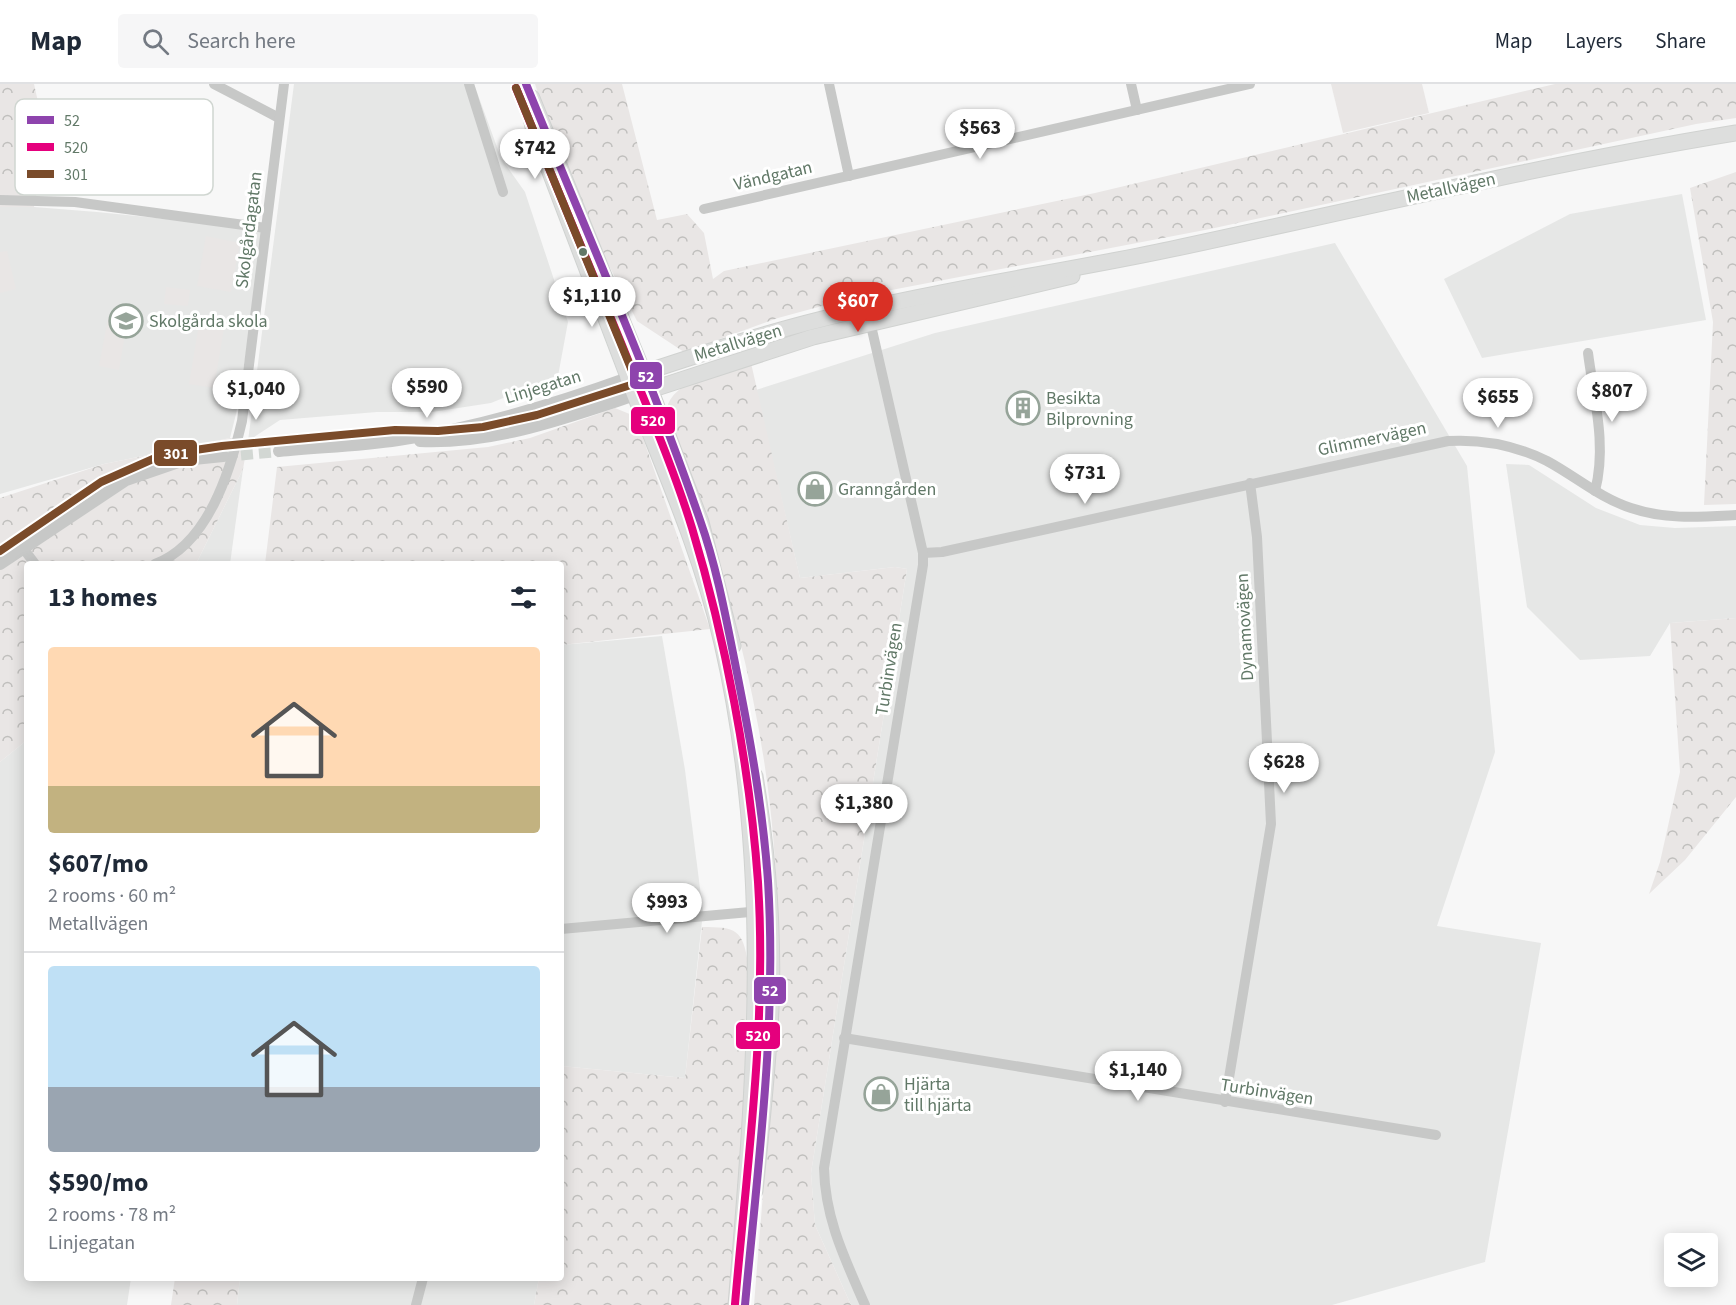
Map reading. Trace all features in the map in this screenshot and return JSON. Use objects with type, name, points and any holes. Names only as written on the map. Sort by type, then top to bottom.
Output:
[{"type":"main road","points":[[524,84],[651,389],[701,522],[723,601],[743,701],[762,816],[762,911],[757,963],[754,1063],[736,1305]]},
{"type":"main road","points":[[524,84],[533,129],[687,527],[721,640],[744,756],[771,1009],[746,1305]]},
{"type":"main road","name":"Metallvägen","points":[[628,378],[773,332],[869,316],[1510,175],[1736,133]]},
{"type":"main road","name":"Metallvägen","points":[[635,395],[869,316]]},
{"type":"street","points":[[214,84],[279,118]]},
{"type":"street","name":"Skolgårdagatan","points":[[161,561],[177,553],[194,537],[233,458],[242,421],[284,84]]},
{"type":"street","points":[[469,84],[503,192]]},
{"type":"street","points":[[830,84],[849,176]]},
{"type":"street","points":[[1131,84],[1137,110]]},
{"type":"street","name":"Vändgatan","points":[[704,209],[1250,84]]},
{"type":"street","points":[[0,200],[75,202],[266,228]]},
{"type":"street","name":"Turbinvägen","points":[[866,1305],[838,1247],[826,1207],[824,1186],[826,1150],[921,577],[923,553],[869,316]]},
{"type":"street","points":[[1588,353],[1600,442],[1600,472],[1595,491]]},
{"type":"street","name":"Linjegatan","points":[[279,451],[396,440],[509,417],[628,378]]},
{"type":"street","name":"Linjegatan","points":[[396,440],[438,442],[485,437],[540,425],[635,395]]},
{"type":"street","name":"Glimmervägen","points":[[1250,483],[1428,443],[1468,440],[1507,445],[1528,452],[1625,506],[1664,517],[1736,515]]},
{"type":"street","points":[[0,564],[126,480],[184,460],[223,456]]},
{"type":"street","points":[[923,553],[942,552],[1250,483]]},
{"type":"street","name":"Dynamovägen","points":[[1225,1102],[1270,824],[1257,537],[1250,483]]},
{"type":"street","points":[[23,548],[33,561]]},
{"type":"street","points":[[564,929],[762,911]]},
{"type":"street","name":"Turbinvägen","points":[[844,1038],[1436,1136]]},
{"type":"street","points":[[417,1305],[422,1281]]},
{"type":"shaded area","points":[[294,84],[474,84],[501,158],[525,192],[568,322],[558,376],[491,403],[432,412],[377,412],[280,420],[248,441]]},
{"type":"shaded area","points":[[1682,194],[1706,320],[1482,358],[1444,279],[1570,214]]},
{"type":"shaded area","name":"Skolgårda skola","points":[[0,207],[97,212],[266,229],[236,414],[230,438],[104,464],[0,494]]},
{"type":"shaded area","points":[[1335,243],[1467,466],[1495,752],[1437,926],[1541,943],[1485,1262],[1332,1305],[851,1305],[815,1225],[811,1173],[907,569],[895,567],[800,578],[756,390],[935,333]]},
{"type":"shaded area","points":[[1506,464],[1529,465],[1596,508],[1640,525],[1675,528],[1736,526],[1736,618],[1670,623],[1650,656],[1580,660],[1527,607]]},
{"type":"shaded area","points":[[243,469],[230,561],[197,561]]},
{"type":"shaded area","points":[[662,636],[685,770],[703,912],[685,1078],[564,1066],[564,645]]},
{"type":"shaded area","points":[[24,742],[24,1281],[131,1281],[127,1305],[0,1305],[0,762]]},
{"type":"shaded area","points":[[240,1281],[538,1281],[534,1305],[237,1305]]},
{"type":"green space","points":[[0,84],[34,84],[37,99],[15,99],[15,195],[36,195],[34,207],[0,207]]},
{"type":"green space","points":[[535,84],[622,84],[657,220],[687,214],[704,233],[713,279],[724,271],[1095,193],[1555,84],[1736,84],[1736,118],[1696,124],[1210,229],[855,297],[778,318],[684,352],[637,321],[588,224],[559,158]]},
{"type":"green space","points":[[1331,84],[1422,84],[1429,113],[1343,133]]},
{"type":"green space","points":[[1736,172],[1736,504],[1704,505],[1713,322],[1690,188]]},
{"type":"green space","points":[[206,236],[240,243],[231,292],[197,286]]},
{"type":"green space","points":[[7,251],[16,289],[0,293],[0,252]]},
{"type":"green space","points":[[166,287],[190,290],[188,306],[164,304]]},
{"type":"green space","points":[[108,318],[127,322],[119,370],[99,366]]},
{"type":"green space","points":[[199,324],[224,328],[214,388],[189,384]]},
{"type":"green space","points":[[751,363],[800,578],[895,567],[907,569],[811,1173],[815,1225],[851,1305],[754,1305],[775,1016],[777,919],[775,854],[758,726],[745,662],[711,537],[668,415],[668,404],[682,387],[704,376]]},
{"type":"green space","points":[[615,408],[632,415],[638,424],[710,629],[564,645],[564,561],[265,561],[277,467],[488,447],[530,438]]},
{"type":"green space","points":[[230,438],[248,441],[243,469],[197,561],[24,561],[24,742],[0,762],[0,498],[104,464]]},
{"type":"green space","points":[[1736,618],[1736,797],[1685,860],[1649,894],[1660,862],[1680,772],[1670,623]]},
{"type":"green space","points":[[702,927],[730,929],[740,937],[748,964],[742,1160],[729,1305],[534,1305],[538,1281],[564,1281],[564,1066],[685,1078]]},
{"type":"green space","points":[[175,1281],[240,1281],[237,1305],[171,1305]]},
{"type":"tunnel","points":[[223,456],[279,451]]},
{"type":"transit line","name":"52","points":[[526,84],[638,355],[700,520],[721,593],[751,747],[763,827],[768,881],[770,987],[765,1093],[745,1305]]},
{"type":"transit line","name":"520","points":[[516,88],[650,413],[676,482],[704,570],[734,703],[749,794],[758,882],[760,935],[758,1041],[735,1304]]},
{"type":"transit line","name":"301","points":[[0,551],[101,482],[162,455],[222,446],[395,430],[438,431],[483,427],[537,415],[637,383],[516,88]]},
{"type":"place","name":"Skolgårda skola","points":[[126,321]]},
{"type":"place","name":"Besikta Bilprovning","points":[[1023,408]]},
{"type":"place","name":"Granngården","points":[[815,489]]},
{"type":"place","name":"Hjärta till hjärta","points":[[881,1094]]}]
